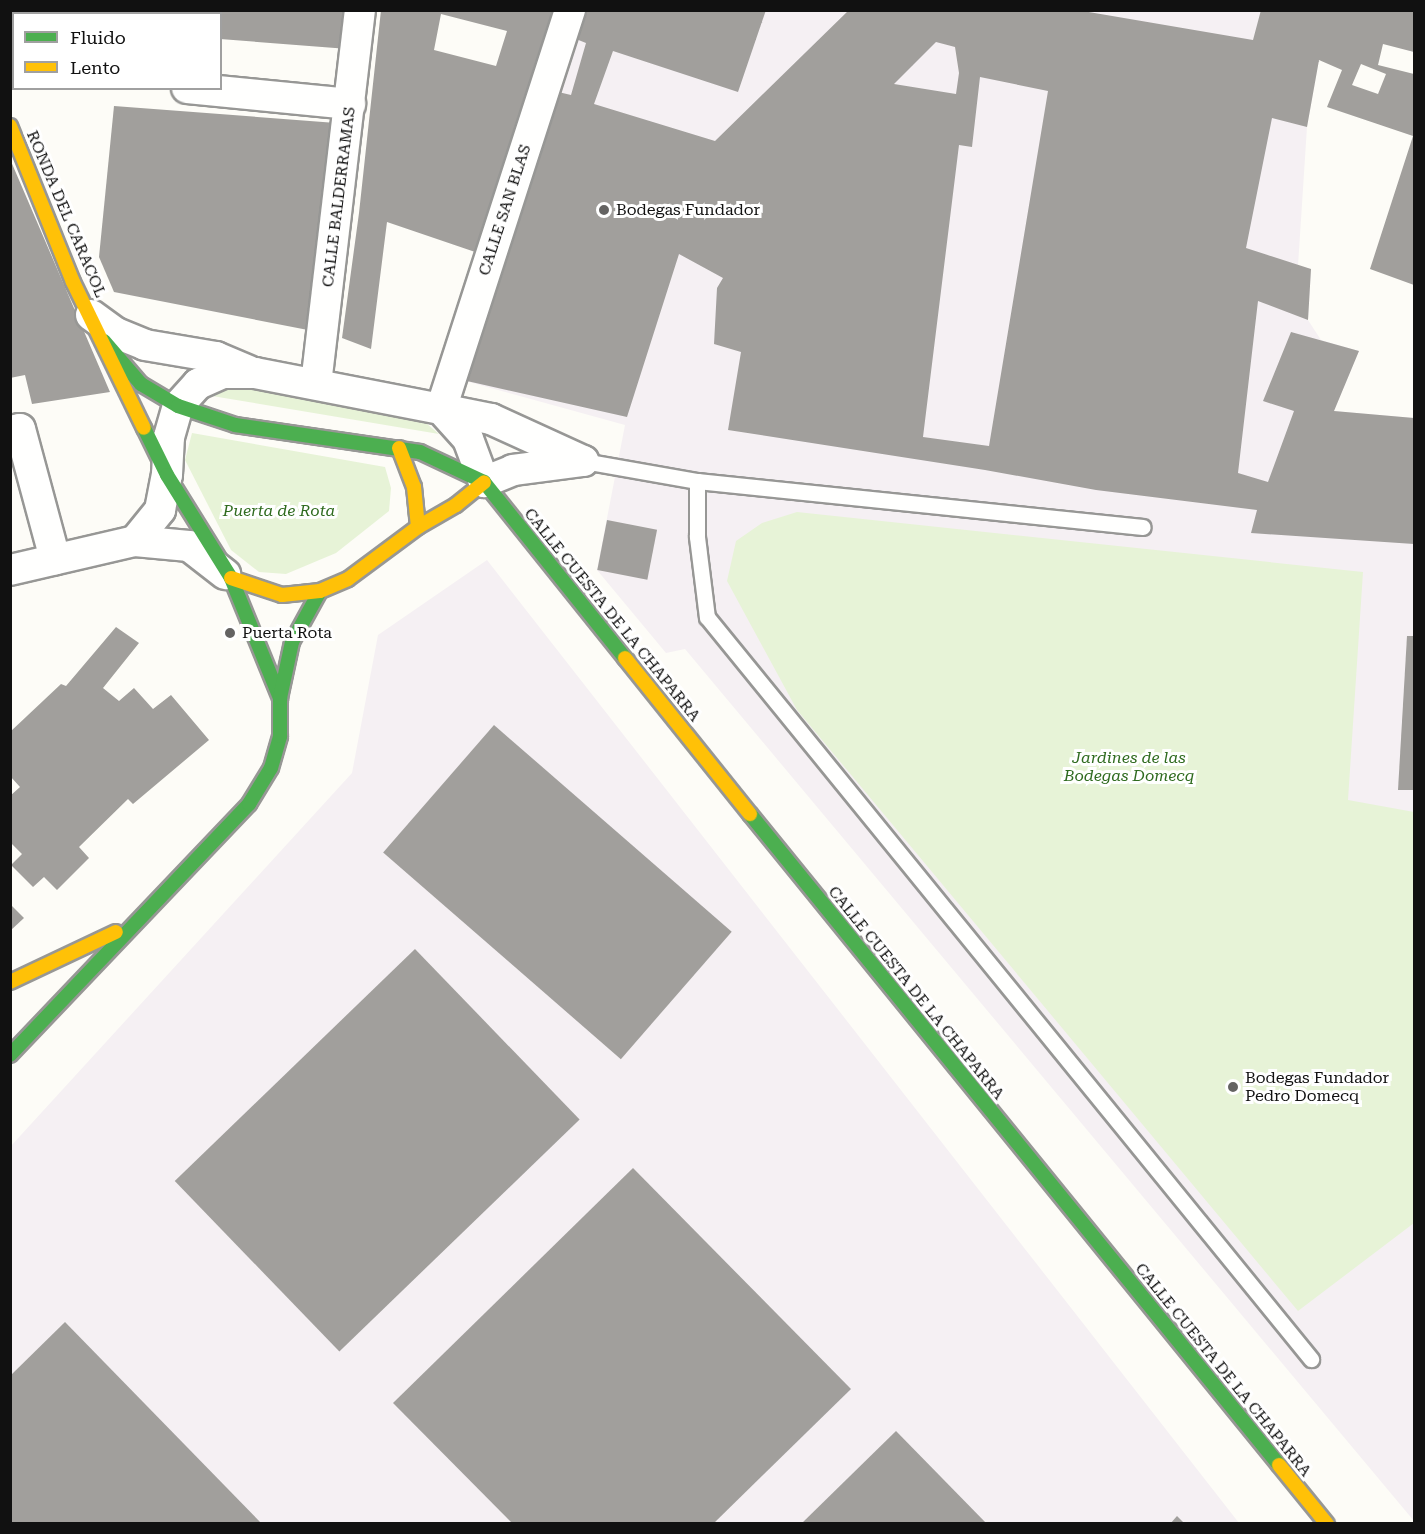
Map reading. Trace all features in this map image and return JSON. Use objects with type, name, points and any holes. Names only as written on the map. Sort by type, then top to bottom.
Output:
[{"type":"main road","name":"RONDA DEL CARACOL","points":[[10,126],[73,282],[97,328]]},
{"type":"main road","points":[[97,328],[141,384],[178,406],[235,425],[420,452],[484,482],[456,505],[418,526],[348,579],[320,591],[282,595],[231,578]]},
{"type":"main road","points":[[97,328],[167,475],[231,578],[280,698]]},
{"type":"main road","points":[[399,448],[414,487],[418,526]]},
{"type":"main road","name":"CALLE CUESTA DE LA CHAPARRA","points":[[484,482],[880,976],[1327,1524]]},
{"type":"main road","points":[[10,1055],[249,804],[271,768],[280,736],[280,698],[292,642],[320,591]]},
{"type":"main road","points":[[10,982],[132,925]]},
{"type":"street","name":"CALLE BALDERRAMAS","points":[[316,384],[360,10]]},
{"type":"street","name":"CALLE SAN BLAS","points":[[441,409],[570,10]]},
{"type":"street","points":[[206,90],[350,104]]},
{"type":"street","points":[[97,328],[145,345],[216,357],[255,373]]},
{"type":"street","points":[[135,541],[160,510],[167,475],[169,437],[178,406],[198,384],[223,373],[255,373],[491,418],[583,461]]},
{"type":"street","points":[[441,409],[468,439],[484,482],[513,470],[583,461]]},
{"type":"street","points":[[10,432],[20,429],[55,559]]},
{"type":"street","points":[[10,570],[135,541],[189,546],[231,578]]},
{"type":"lane","points":[[583,461],[698,481],[1143,527]]},
{"type":"lane","points":[[698,481],[697,537],[706,617],[1311,1359]]},
{"type":"shaded area","name":"Bodegas Fundador Pedro Domecq","points":[[579,11],[1414,11],[1414,52],[1328,28],[1319,60],[1307,127],[1298,266],[1311,269],[1308,320],[1321,340],[1359,351],[1334,411],[1414,418],[1414,1521],[685,649],[666,653],[597,570],[625,425],[458,379]]},
{"type":"shaded area","points":[[487,560],[1239,1523],[11,1523],[10,1147],[352,773],[378,635]]},
{"type":"green space","points":[[233,383],[420,418],[439,434],[206,395]]},
{"type":"green space","name":"Puerta de Rota","points":[[192,433],[385,467],[391,488],[389,511],[336,553],[286,574],[259,572],[231,550],[185,460]]},
{"type":"green space","name":"Jardines de las Bodegas Domecq","points":[[797,512],[1363,572],[1348,800],[1414,812],[1414,1223],[1298,1311],[797,710],[727,581],[736,541],[762,523]]},
{"type":"building","points":[[32,10],[63,10],[63,12],[32,12]]},
{"type":"building","points":[[165,10],[187,10],[187,12],[165,12]]},
{"type":"building","points":[[209,10],[351,10],[348,49],[222,39],[222,12],[209,12]]},
{"type":"building","points":[[381,10],[562,10],[481,254],[387,222],[371,349],[342,338],[359,213]],"holes":[[[441,14],[507,31],[496,66],[434,50]]]},
{"type":"building","points":[[579,10],[766,10],[738,92],[613,51],[594,104],[715,141],[849,10],[1077,10],[1253,40],[1261,10],[1414,10],[1414,52],[1383,44],[1378,65],[1414,74],[1414,285],[1370,269],[1413,136],[1327,107],[1342,70],[1319,60],[1307,127],[1272,118],[1246,248],[1311,269],[1308,320],[1258,301],[1238,473],[1268,482],[1294,411],[1263,401],[1291,332],[1359,351],[1334,411],[1414,418],[1414,544],[1251,533],[1257,510],[1096,490],[985,470],[728,430],[741,352],[714,344],[717,288],[723,278],[679,254],[627,417],[458,379],[554,91],[571,95],[586,43],[571,37]],"holes":[[[936,42],[955,47],[959,73],[956,94],[894,84]],[[1361,64],[1386,74],[1378,94],[1352,85]],[[980,77],[1048,91],[989,446],[923,437],[959,145],[972,147]]]},
{"type":"building","points":[[114,106],[336,123],[313,331],[114,292],[99,257]]},
{"type":"building","points":[[10,159],[110,392],[32,404],[25,375],[10,378]]},
{"type":"building","points":[[607,520],[657,530],[647,580],[597,570]]},
{"type":"building","points":[[116,627],[139,643],[103,688],[119,701],[134,688],[153,709],[171,695],[209,740],[133,804],[128,799],[79,847],[89,858],[57,890],[44,877],[33,887],[11,865],[22,854],[10,842],[10,796],[20,787],[10,776],[10,732],[61,684],[66,686]]},
{"type":"building","points":[[1407,636],[1414,636],[1414,790],[1398,790]]},
{"type":"building","points":[[494,725],[732,932],[621,1059],[383,853]]},
{"type":"building","points":[[10,904],[24,918],[10,931]]},
{"type":"building","points":[[415,949],[580,1119],[339,1351],[175,1181]]},
{"type":"building","points":[[633,1168],[851,1389],[713,1524],[513,1524],[393,1403]]},
{"type":"building","points":[[65,1322],[262,1524],[10,1524],[10,1376]]},
{"type":"building","points":[[896,1431],[987,1524],[801,1524]]},
{"type":"building","points":[[1177,1516],[1185,1524],[1170,1524]]},
{"type":"traffic: fast","points":[[104,341],[141,384],[178,406],[235,425],[420,452],[484,482],[625,658]]},
{"type":"traffic: fast","points":[[144,428],[167,475],[231,578],[280,698]]},
{"type":"traffic: fast","points":[[10,1055],[249,804],[271,768],[280,736],[280,698],[292,642],[320,591]]},
{"type":"traffic: fast","points":[[750,814],[1279,1465]]},
{"type":"traffic: slow","points":[[10,126],[73,282],[144,428]]},
{"type":"traffic: slow","points":[[399,448],[414,487],[418,527]]},
{"type":"traffic: slow","points":[[231,578],[282,595],[320,591],[348,579],[418,527],[456,505],[484,482]]},
{"type":"traffic: slow","points":[[625,658],[750,814]]},
{"type":"traffic: slow","points":[[10,982],[116,932]]},
{"type":"traffic: slow","points":[[1279,1465],[1327,1524]]},
{"type":"place","name":"Bodegas Fundador","points":[[604,210]]},
{"type":"place","name":"Puerta Rota","points":[[230,633]]},
{"type":"place","name":"Bodegas Fundador Pedro Domecq","points":[[1233,1087]]}]
